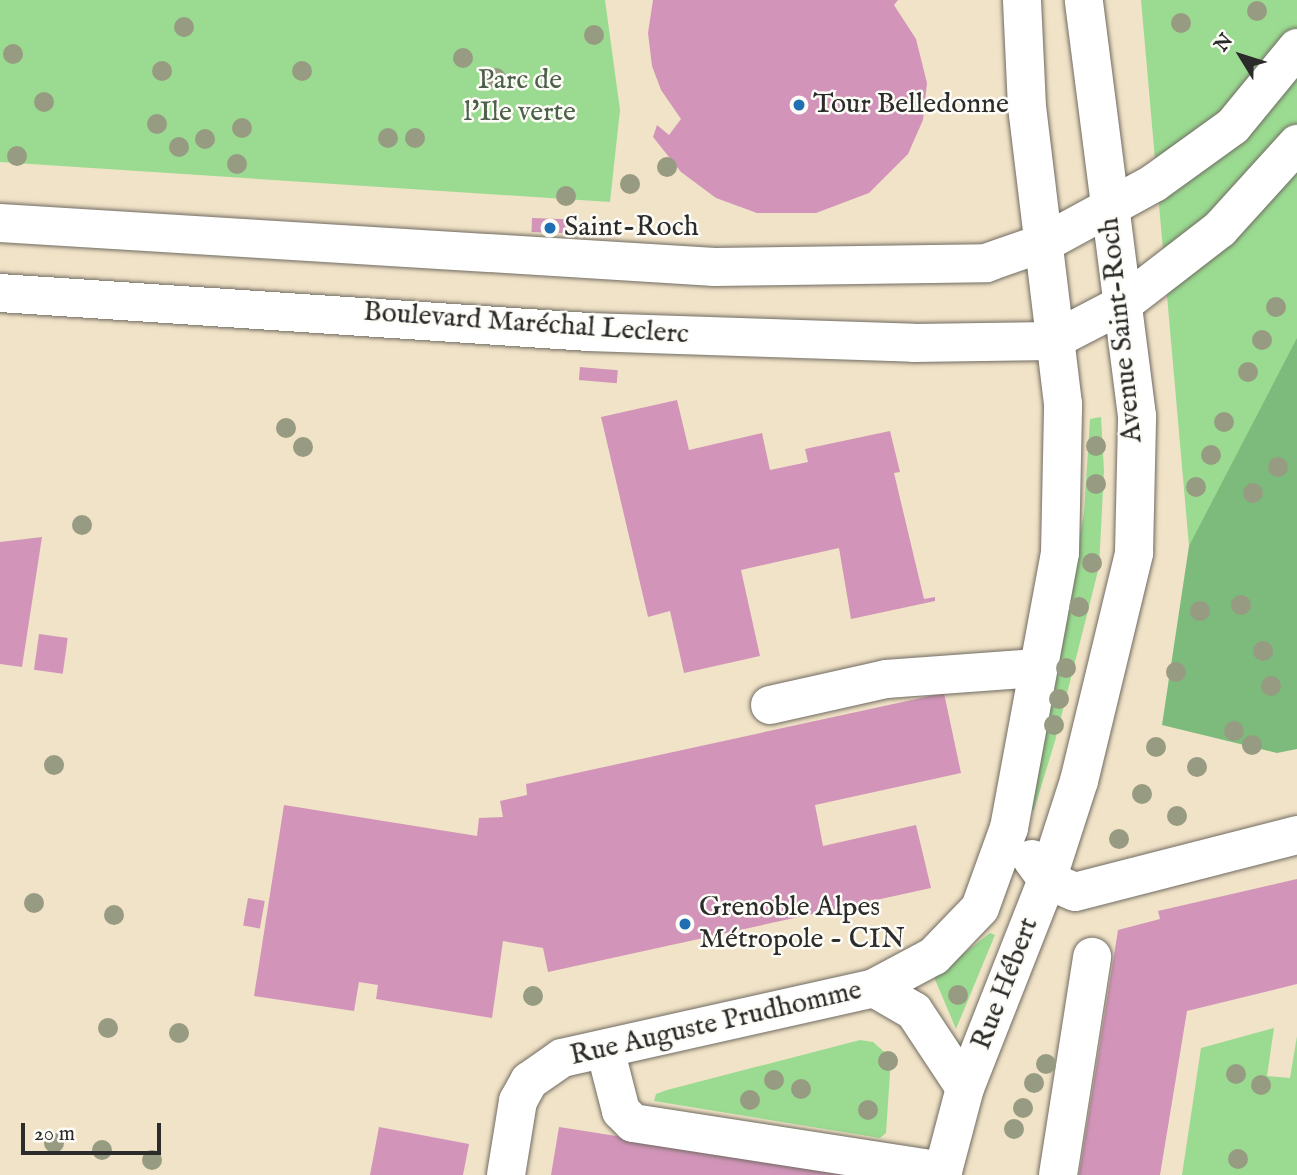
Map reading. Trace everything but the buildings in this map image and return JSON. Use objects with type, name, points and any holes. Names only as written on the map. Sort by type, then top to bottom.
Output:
[{"type":"street","points":[[1022,0],[1027,107],[1046,242],[1052,341],[1063,404],[1060,553],[1009,828],[1047,880],[1075,892],[1297,835]]},
{"type":"street","name":"Avenue Saint-Roch","points":[[1047,880],[1101,702],[1133,553],[1137,416],[1084,0]]},
{"type":"street","points":[[0,223],[715,267],[941,267],[986,263],[1046,242],[1109,211],[1233,126],[1297,48]]},
{"type":"street","points":[[1052,341],[1122,304],[1220,229],[1297,144]]},
{"type":"street","name":"Boulevard Maréchal Leclerc","points":[[0,293],[588,332],[914,343],[1052,341]]},
{"type":"street","points":[[770,705],[884,669],[1037,668]]},
{"type":"street","name":"Rue Auguste Prudhomme","points":[[506,1175],[518,1101],[529,1081],[562,1058],[874,989],[934,956],[980,908],[1009,828]]},
{"type":"street","name":"Rue Hébert","points":[[942,1173],[965,1088],[1047,880]]},
{"type":"street","points":[[1058,1175],[1092,957]]},
{"type":"street","name":"Rue Hébert","points":[[874,989],[914,1011],[965,1088]]},
{"type":"street","points":[[605,1049],[621,1111],[633,1123],[942,1173]]},
{"type":"green space","name":"Parc de l'Ile verte","points":[[0,0],[605,0],[620,110],[610,202],[0,162]]},
{"type":"green space","points":[[1141,0],[1297,0],[1297,598],[1189,622],[1189,546]]},
{"type":"green space","points":[[1297,338],[1297,749],[1277,753],[1162,725],[1189,546]]},
{"type":"green space","points":[[1101,417],[1104,471],[1099,567],[1055,741],[1034,810],[1028,812],[1084,513],[1090,419]]},
{"type":"green space","points":[[990,933],[995,935],[956,1029],[934,977]]},
{"type":"green space","points":[[1274,1028],[1267,1076],[1290,1078],[1297,1036],[1297,1175],[1182,1175],[1201,1048]]},
{"type":"green space","points":[[860,1040],[873,1042],[891,1058],[886,1133],[880,1138],[654,1101],[656,1094],[667,1090]]},
{"type":"place","name":"Tour Belledonne","points":[[799,105]]},
{"type":"place","name":"Saint-Roch","points":[[550,228]]},
{"type":"place","name":"Grenoble Alpes Métropole - CIN","points":[[685,924]]}]
